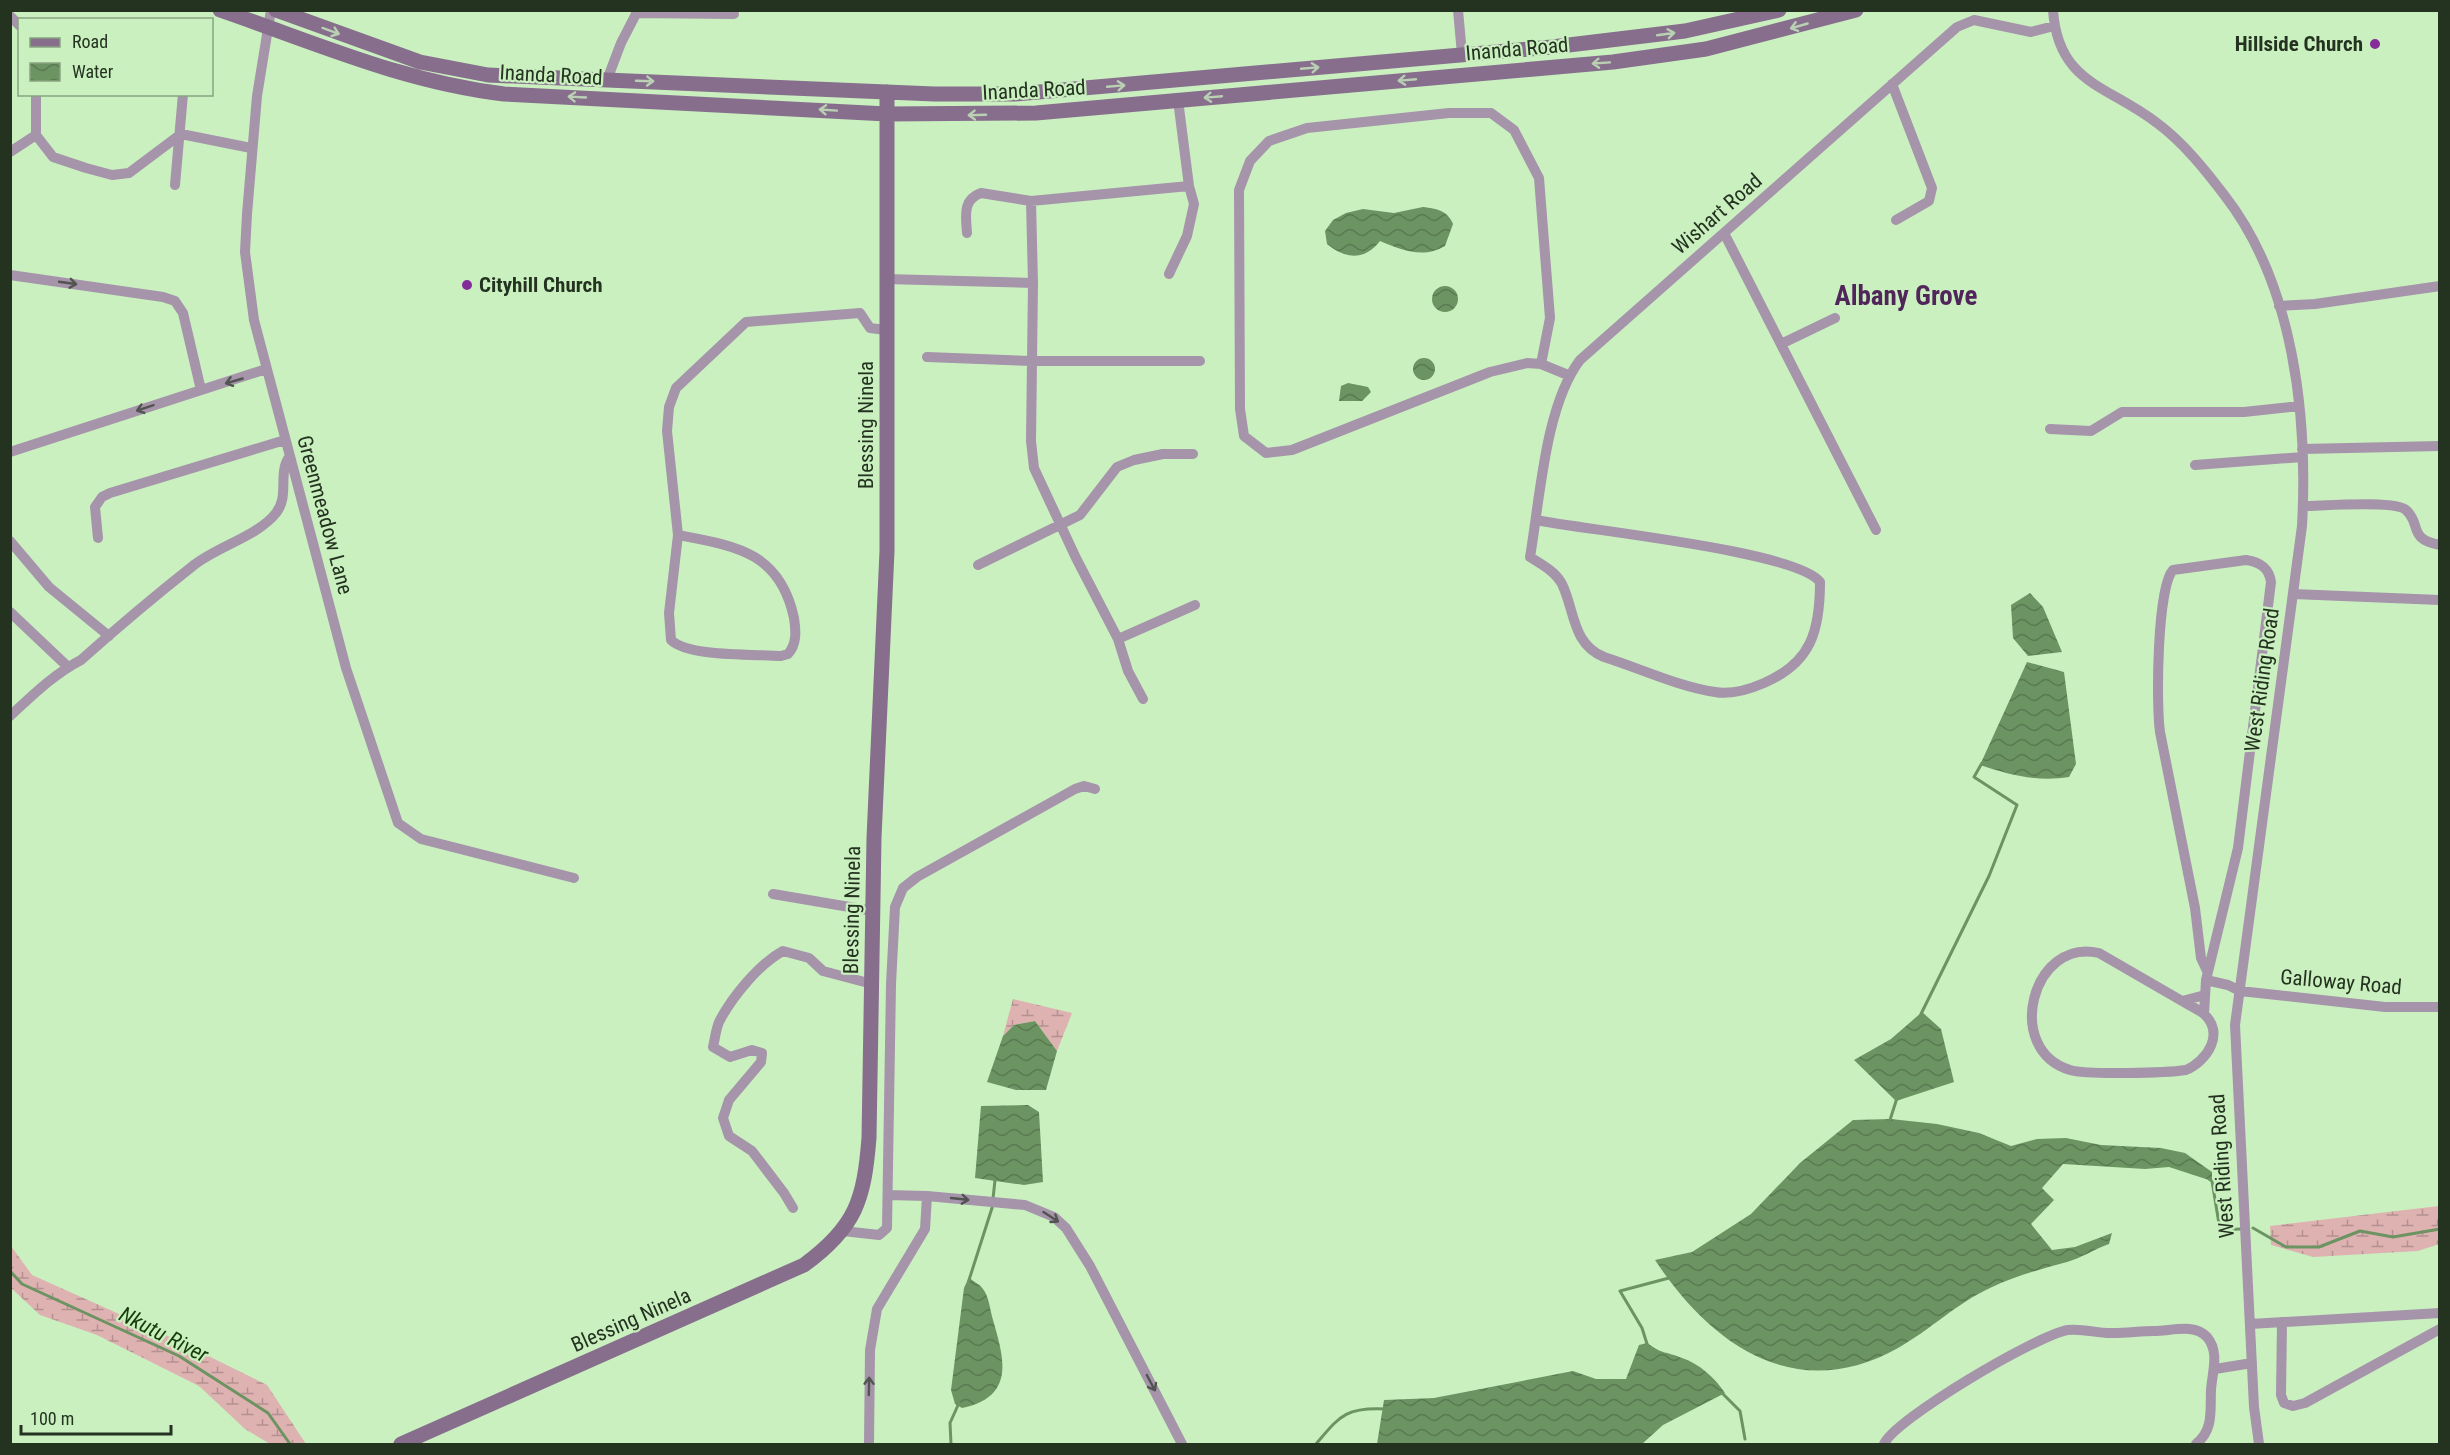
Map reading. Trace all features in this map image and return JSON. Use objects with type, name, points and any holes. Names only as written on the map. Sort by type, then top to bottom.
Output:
[{"type":"main road","name":"Inanda Road","points":[[220,10],[392,71],[462,89],[504,94],[887,114],[1012,114],[1623,61],[1706,49],[1856,10]]},
{"type":"main road","name":"Inanda Road","points":[[276,10],[386,51],[442,67],[514,78],[1003,94],[1652,36],[1779,10]]},
{"type":"main road","points":[[702,84],[705,95],[732,99],[744,105]]},
{"type":"main road","name":"Blessing Ninela","points":[[401,1444],[804,1265],[832,1245],[843,1231],[865,1182],[869,1138],[873,911],[887,550],[887,92]]},
{"type":"main road","points":[[1003,94],[1012,114]]},
{"type":"street","name":"Greenmeadow Lane","points":[[271,10],[251,148],[245,252],[254,320],[346,668],[399,823],[421,839],[574,878]]},
{"type":"street","points":[[1458,10],[1462,54]]},
{"type":"street","name":"West Riding Road","points":[[2053,10],[2054,26],[2061,52],[2078,73],[2158,123],[2226,197],[2251,237],[2279,306],[2290,345],[2299,406],[2303,506],[2235,1025],[2252,1363],[2259,1444]]},
{"type":"street","points":[[607,80],[621,43],[637,12],[734,14]]},
{"type":"street","name":"Wishart Road","points":[[1536,520],[1707,546],[1803,570],[1820,582],[1817,621],[1804,655],[1792,669],[1754,688],[1736,692],[1713,692],[1595,653],[1584,643],[1561,583],[1555,574],[1530,556],[1536,520],[1556,403],[1568,375],[1580,360],[1965,22],[1984,21],[2031,32],[2054,26]]},
{"type":"street","points":[[1892,84],[1932,188],[1929,201],[1896,220]]},
{"type":"street","points":[[36,96],[36,135],[50,153],[58,159],[117,175],[134,170],[181,134],[251,148]]},
{"type":"street","points":[[175,185],[183,96]]},
{"type":"street","points":[[1169,274],[1191,221],[1194,204],[1189,186],[1178,100]]},
{"type":"street","points":[[1541,364],[1550,318],[1539,178],[1514,130],[1491,113],[1449,113],[1306,128],[1269,141],[1250,161],[1239,190],[1240,409],[1244,436],[1266,453],[1292,450],[1491,372],[1527,363],[1541,364],[1568,375]]},
{"type":"street","points":[[10,152],[36,135]]},
{"type":"street","points":[[967,233],[965,209],[976,194],[990,193],[1031,201],[1189,186]]},
{"type":"street","points":[[1031,201],[1034,468],[1059,524],[1118,639],[1128,671],[1143,699]]},
{"type":"street","points":[[1724,233],[1876,530]]},
{"type":"street","points":[[10,275],[163,297],[175,301],[183,313],[201,390]]},
{"type":"street","points":[[886,279],[1033,283]]},
{"type":"street","points":[[2279,306],[2315,304],[2439,286]]},
{"type":"street","points":[[678,535],[747,552],[768,566],[780,584],[793,616],[795,640],[788,654],[781,656],[696,650],[681,648],[671,640],[669,613],[678,535],[667,431],[669,407],[681,381],[750,320],[860,313],[870,328],[886,330]]},
{"type":"street","points":[[1781,344],[1835,318]]},
{"type":"street","points":[[927,357],[1031,361],[1200,361]]},
{"type":"street","points":[[10,452],[266,369]]},
{"type":"street","points":[[2050,429],[2088,431],[2122,412],[2244,412],[2299,406]]},
{"type":"street","points":[[98,538],[94,513],[102,497],[285,440]]},
{"type":"street","points":[[2195,465],[2302,453],[2439,446]]},
{"type":"street","points":[[978,565],[1080,515],[1117,467],[1134,460],[1163,454],[1193,454]]},
{"type":"street","points":[[10,716],[67,666],[81,660],[194,565],[220,547],[248,534],[276,513],[284,489],[285,463],[290,456]]},
{"type":"street","points":[[2303,506],[2352,504],[2402,507],[2409,514],[2418,535],[2439,546]]},
{"type":"street","points":[[10,541],[49,587],[109,636]]},
{"type":"street","points":[[2204,1014],[2100,953],[2084,949],[2070,952],[2052,963],[2043,978],[2031,1015],[2032,1031],[2042,1051],[2068,1069],[2177,1071],[2199,1064],[2211,1047],[2213,1039],[2211,1029],[2204,1014],[2206,976],[2238,848],[2271,582],[2266,569],[2246,560],[2173,570],[2168,579],[2159,637],[2158,723],[2206,976]]},
{"type":"street","points":[[2293,594],[2439,600]]},
{"type":"street","points":[[1118,639],[1195,605]]},
{"type":"street","points":[[10,612],[67,666]]},
{"type":"street","points":[[843,1231],[867,1235],[884,1233],[889,1218],[891,984],[895,907],[898,896],[917,877],[1075,789],[1084,786],[1095,789]]},
{"type":"street","points":[[773,894],[873,911]]},
{"type":"street","points":[[792,1209],[784,1192],[752,1151],[729,1136],[723,1118],[729,1100],[761,1062],[762,1053],[752,1050],[730,1057],[713,1047],[719,1021],[744,987],[774,956],[783,951],[809,958],[823,971],[872,984]]},
{"type":"street","name":"Galloway Road","points":[[2206,976],[2240,991],[2385,1007],[2439,1007]]},
{"type":"street","points":[[2182,1001],[2205,995]]},
{"type":"street","points":[[888,1195],[991,1202],[1038,1209],[1054,1217],[1066,1228],[1090,1266],[1182,1444]]},
{"type":"street","points":[[869,1444],[870,1350],[877,1309],[925,1229],[927,1196]]},
{"type":"street","points":[[2250,1324],[2439,1313]]},
{"type":"street","points":[[2282,1322],[2281,1395],[2284,1403],[2293,1406],[2305,1403],[2439,1329]]},
{"type":"street","points":[[1884,1444],[1889,1435],[1935,1401],[1985,1369],[2033,1343],[2068,1330],[2115,1334],[2181,1329],[2198,1331],[2210,1341],[2215,1369],[2211,1389],[2211,1420],[2196,1444]]},
{"type":"street","points":[[2215,1369],[2252,1363]]},
{"type":"green space","points":[[1013,999],[1072,1013],[1057,1051],[1035,1021],[1014,1025],[1003,1036]]},
{"type":"green space","points":[[2439,1206],[2439,1244],[2418,1251],[2313,1257],[2271,1245],[2270,1226]]},
{"type":"green space","points":[[11,1246],[32,1275],[166,1335],[267,1385],[306,1444],[270,1444],[245,1429],[199,1386],[97,1335],[40,1315],[11,1288]]},
{"type":"water","points":[[1423,207],[1445,213],[1453,224],[1445,246],[1437,250],[1412,252],[1380,241],[1368,252],[1355,256],[1341,253],[1327,244],[1325,231],[1333,220],[1346,213],[1363,209],[1394,213]]},
{"type":"water","points":[[1445,286],[1454,290],[1458,299],[1454,308],[1445,312],[1436,308],[1432,299],[1436,290]]},
{"type":"water","points":[[1424,358],[1432,361],[1435,369],[1432,377],[1424,380],[1416,377],[1413,369],[1416,361]]},
{"type":"water","points":[[1348,383],[1368,387],[1371,392],[1362,401],[1339,401],[1341,386]]},
{"type":"water","points":[[2030,593],[2043,607],[2062,652],[2028,656],[2013,638],[2011,605]]},
{"type":"water","points":[[2027,662],[2064,672],[2076,764],[2069,777],[2046,779],[2024,777],[1980,765]]},
{"type":"water","points":[[1922,1012],[1941,1029],[1954,1082],[1896,1101],[1854,1060],[1891,1039]]},
{"type":"water","points":[[1035,1021],[1057,1051],[1046,1090],[1016,1090],[987,1082],[1003,1036],[1014,1025]]},
{"type":"water","points":[[1028,1105],[1039,1112],[1043,1182],[1024,1185],[975,1178],[981,1106]]},
{"type":"water","points":[[1891,1119],[1937,1124],[1979,1133],[2011,1146],[2037,1139],[2066,1138],[2101,1145],[2161,1148],[2185,1153],[2212,1172],[2212,1181],[2169,1167],[2145,1169],[2063,1164],[2042,1188],[2054,1200],[2031,1224],[2052,1250],[2075,1247],[2112,1233],[2109,1244],[2072,1260],[2018,1276],[1990,1288],[1966,1301],[1898,1348],[1861,1364],[1825,1370],[1791,1368],[1760,1358],[1730,1341],[1703,1318],[1678,1291],[1655,1260],[1692,1252],[1751,1214],[1800,1163],[1853,1120]]},
{"type":"water","points":[[969,1277],[981,1287],[988,1299],[1000,1348],[1002,1374],[991,1395],[979,1403],[962,1408],[955,1404],[951,1390],[964,1288]]},
{"type":"water","points":[[1647,1343],[1695,1364],[1712,1377],[1725,1393],[1663,1425],[1642,1444],[1377,1444],[1384,1400],[1434,1398],[1573,1371],[1596,1379],[1626,1379],[1639,1345]]},
{"type":"waterway","points":[[1921,1014],[1989,876],[2017,805],[1974,777],[1982,763]]},
{"type":"waterway","points":[[1890,1120],[1897,1098]]},
{"type":"waterway","points":[[2209,1179],[2212,1181],[2220,1230],[2240,1229]]},
{"type":"waterway","points":[[969,1280],[992,1208],[995,1180]]},
{"type":"waterway","points":[[2253,1228],[2286,1247],[2319,1247],[2360,1231],[2393,1237],[2440,1229]]},
{"type":"waterway","name":"Nkutu River","points":[[10,1271],[22,1284],[179,1356],[268,1413],[290,1444]]},
{"type":"waterway","points":[[1648,1347],[1642,1328],[1620,1291],[1669,1278]]},
{"type":"waterway","points":[[1722,1393],[1740,1411],[1745,1439]]},
{"type":"waterway","points":[[951,1444],[950,1423],[959,1403]]},
{"type":"waterway","points":[[1316,1444],[1331,1426],[1345,1415],[1361,1410],[1386,1409]]},
{"type":"place","name":"Hillside Church","points":[[2375,44]]},
{"type":"place","name":"Cityhill Church","points":[[467,285]]},
{"type":"district","name":"Albany Grove","points":[[1906,296]]}]
